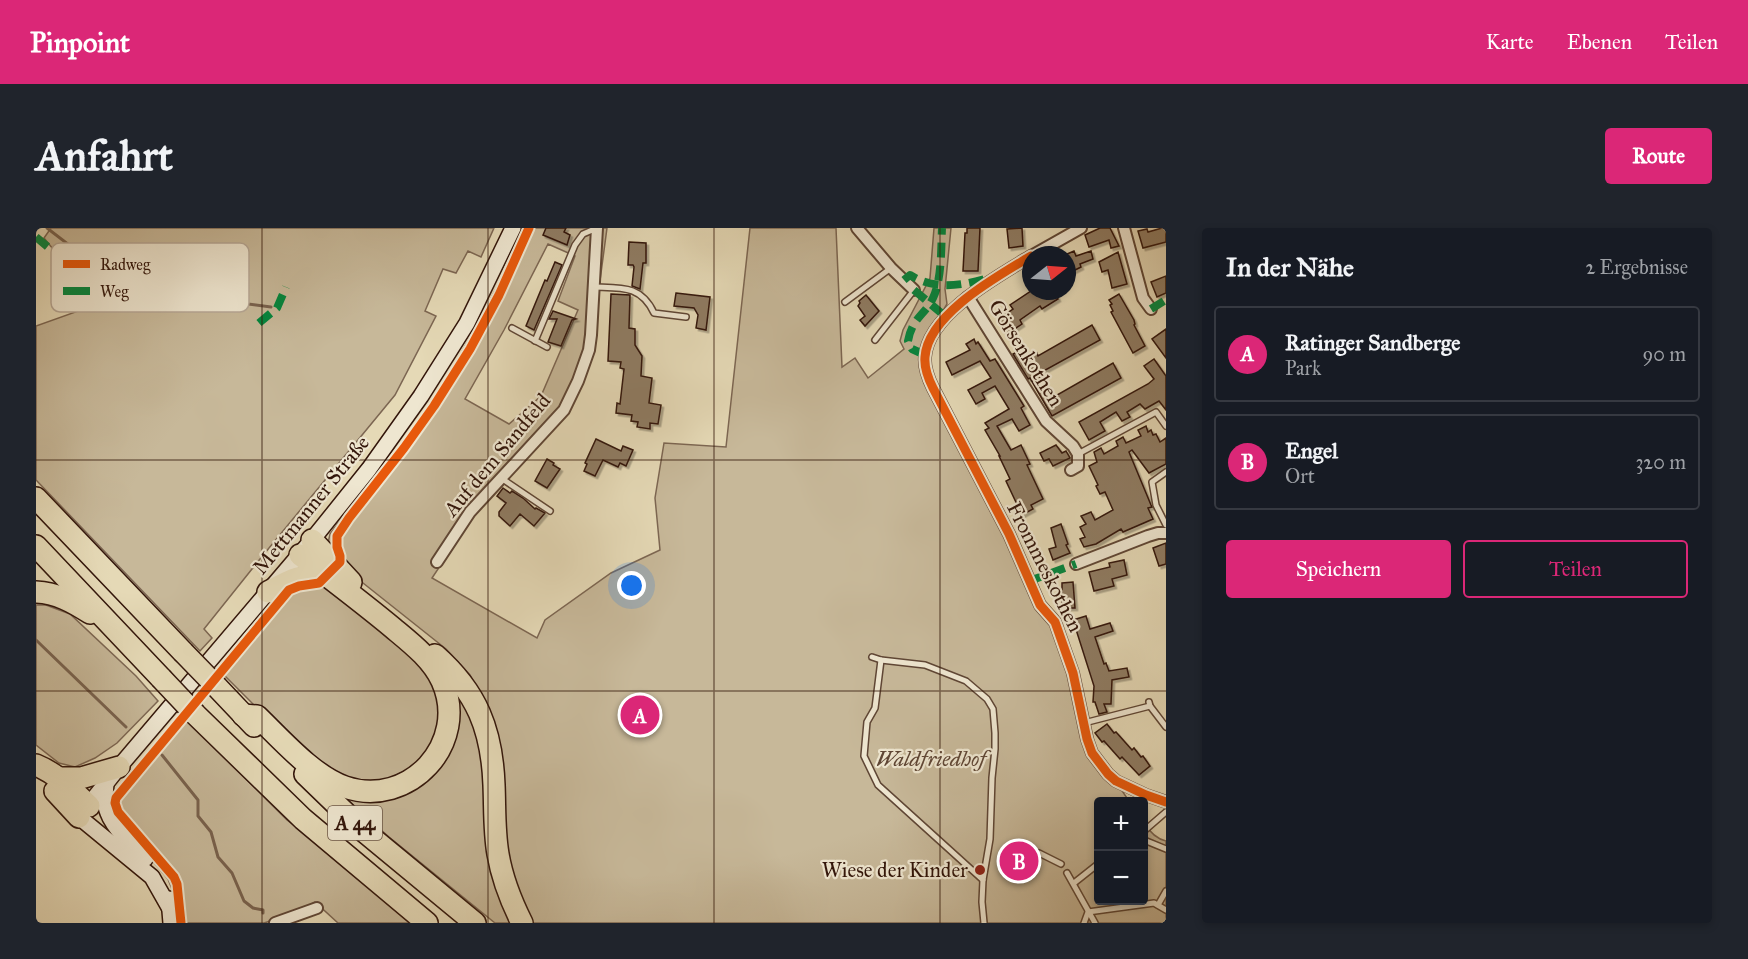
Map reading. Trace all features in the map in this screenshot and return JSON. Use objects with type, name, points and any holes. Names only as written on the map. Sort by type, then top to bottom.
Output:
[{"type":"highway","name":"A 44","points":[[36,498],[243,715],[366,834],[475,923]]},
{"type":"highway","name":"A 44","points":[[36,546],[195,714],[303,819],[427,923]]},
{"type":"highway","points":[[243,715],[257,716],[326,778],[361,791],[387,791],[412,780],[439,752],[444,739],[449,711],[445,689],[439,675],[425,656],[412,644],[327,576],[306,547]]},
{"type":"highway","points":[[306,547],[350,581],[449,667],[473,698],[484,722],[492,757],[498,854],[512,903],[522,923]]},
{"type":"highway","points":[[268,592],[303,575],[327,576]]},
{"type":"highway","points":[[36,592],[66,598],[118,631]]},
{"type":"highway","points":[[36,766],[51,771],[61,778],[84,811]]},
{"type":"highway","points":[[36,766],[44,780],[84,811]]},
{"type":"highway","points":[[61,778],[81,778],[119,766]]},
{"type":"main road","name":"Mettmanner Straße","points":[[84,811],[119,766],[306,547],[369,469],[421,396],[467,323],[513,228]]},
{"type":"main road","points":[[106,783],[105,798],[108,813],[136,851]]},
{"type":"main road","points":[[84,811],[136,851],[160,873],[169,894],[171,923]]},
{"type":"main road","points":[[84,811],[153,877],[169,907]]},
{"type":"street","name":"Auf dem Sandfeld","points":[[437,562],[470,512],[564,410],[578,381],[588,350],[597,228]]},
{"type":"street","points":[[857,228],[891,268],[914,290]]},
{"type":"street","points":[[1050,246],[1081,228]]},
{"type":"street","points":[[1124,228],[1143,298],[1151,309]]},
{"type":"street","points":[[968,297],[1022,262]]},
{"type":"street","name":"Frommeskothen","points":[[968,297],[942,322],[928,344],[925,355],[926,372],[1009,534],[1040,605],[1055,622],[1073,673],[1086,740],[1092,753],[1116,781],[1166,802]]},
{"type":"street","name":"Görsenkothen","points":[[968,297],[1046,421],[1073,446],[1078,454]]},
{"type":"street","points":[[1071,470],[1078,466],[1078,454]]},
{"type":"street","points":[[1076,564],[1148,536],[1166,533]]},
{"type":"street","points":[[275,923],[317,908]]},
{"type":"lane","points":[[536,341],[575,245],[583,234],[597,228]]},
{"type":"lane","points":[[845,302],[891,268]]},
{"type":"lane","points":[[594,287],[629,288],[646,298],[654,313],[686,317]]},
{"type":"lane","points":[[875,340],[914,290]]},
{"type":"lane","points":[[512,328],[547,348]]},
{"type":"lane","points":[[1078,454],[1156,412],[1166,426]]},
{"type":"lane","points":[[1166,472],[1152,482],[1156,505],[1166,525]]},
{"type":"lane","points":[[501,478],[550,511]]},
{"type":"lane","points":[[872,657],[925,664],[966,681],[987,699],[993,709],[995,749],[991,830],[982,880],[984,923]]},
{"type":"lane","points":[[881,660],[875,708],[867,722],[864,756],[869,769],[878,785],[982,880]]},
{"type":"lane","points":[[1084,723],[1149,704],[1166,727]]},
{"type":"lane","points":[[1148,827],[1166,812]]},
{"type":"lane","points":[[1148,842],[1166,849]]},
{"type":"lane","points":[[1039,853],[1061,864]]},
{"type":"lane","points":[[1074,883],[1094,867]]},
{"type":"lane","points":[[1067,873],[1095,923]]},
{"type":"lane","points":[[1158,904],[1166,891]]},
{"type":"lane","points":[[1088,912],[1154,903],[1166,910]]},
{"type":"lane","points":[[1084,923],[1088,912]]},
{"type":"green space","points":[[51,228],[494,228],[481,257],[468,251],[456,273],[443,269],[425,311],[436,316],[395,395],[204,629],[212,638],[200,651],[36,480],[36,326],[75,312],[249,312],[249,243],[51,243],[51,247],[44,238]]},
{"type":"green space","points":[[523,228],[526,228],[523,237],[473,340],[426,414],[338,529],[335,550],[328,543],[330,534],[396,451],[433,398],[482,316]]},
{"type":"green space","name":"Waldfriedhof","points":[[533,228],[607,228],[599,288],[596,335],[583,381],[476,512],[432,578],[537,638],[545,620],[611,573],[660,550],[655,498],[664,443],[726,447],[750,228],[836,228],[842,367],[855,358],[868,378],[904,349],[900,341],[903,330],[930,278],[934,228],[951,228],[945,289],[947,304],[922,345],[925,363],[1040,605],[1055,622],[1087,739],[1126,797],[1094,797],[1094,905],[1148,905],[1148,829],[1166,841],[1166,923],[532,923],[518,895],[506,853],[487,707],[470,675],[446,649],[346,567],[341,548],[340,536],[451,389],[474,350]],"holes":[[[548,244],[575,256],[558,301],[578,310],[541,396],[509,424],[465,399],[504,330]]]},
{"type":"green space","points":[[323,584],[430,668],[444,722],[420,769],[371,788],[318,769],[223,674],[284,600],[302,588]]},
{"type":"green space","points":[[36,605],[46,605],[70,614],[136,676],[158,701],[117,743],[95,758],[75,767],[59,763],[36,745]]},
{"type":"green space","points":[[442,674],[474,709],[518,923],[495,923],[389,837],[344,797],[356,795],[443,752]]},
{"type":"green space","points":[[178,716],[180,718],[119,791],[113,802],[116,812],[172,877],[176,886],[178,910],[175,908],[168,879],[119,821],[111,803],[113,794]]},
{"type":"green space","points":[[184,717],[287,820],[412,923],[338,923],[315,902],[290,915],[264,923],[183,923],[173,874],[118,811],[115,803],[121,792]]},
{"type":"building","points":[[546,228],[566,228],[564,232],[570,235],[567,245],[543,235]]},
{"type":"building","points":[[967,228],[980,228],[978,271],[963,271]]},
{"type":"building","points":[[1022,228],[1023,246],[1009,248],[1007,229]]},
{"type":"building","points":[[1100,228],[1110,228],[1119,246],[1111,248],[1109,240],[1089,247],[1085,235]]},
{"type":"building","points":[[1166,228],[1166,242],[1143,248],[1138,231],[1147,229],[1148,232]]},
{"type":"building","points":[[629,242],[646,243],[646,263],[643,263],[640,289],[632,286],[634,267],[628,265]]},
{"type":"building","points":[[1091,251],[1093,259],[1080,264],[1081,267],[1076,270],[1076,256]]},
{"type":"building","points":[[1118,252],[1127,284],[1112,288],[1108,270],[1102,272],[1099,262]]},
{"type":"building","points":[[555,262],[562,265],[534,330],[526,326]]},
{"type":"building","points":[[1166,276],[1166,293],[1157,297],[1151,282]]},
{"type":"building","points":[[676,293],[710,297],[706,330],[696,328],[698,315],[694,308],[674,306]]},
{"type":"building","points":[[611,294],[630,295],[629,328],[635,329],[635,345],[642,356],[641,376],[652,378],[649,403],[661,405],[658,424],[650,423],[650,429],[637,427],[638,422],[631,421],[632,415],[616,413],[617,403],[620,404],[624,369],[620,368],[621,362],[608,361]]},
{"type":"building","points":[[1119,294],[1145,346],[1133,353],[1111,312],[1113,311],[1110,305],[1112,304],[1109,300]]},
{"type":"building","points":[[866,295],[879,311],[865,326],[860,320],[865,316],[858,306],[859,301]]},
{"type":"building","points":[[1022,297],[1022,300],[1056,300],[1042,309],[1040,306],[1020,320],[1022,324],[1007,334],[997,320],[1013,309],[1010,305]]},
{"type":"building","points":[[553,311],[576,319],[572,320],[561,346],[548,342],[557,319],[549,319]]},
{"type":"building","points":[[1092,325],[1100,340],[1038,374],[1052,398],[1113,363],[1121,378],[1052,416],[1013,354],[1024,348],[1029,358],[1037,353],[1038,356]]},
{"type":"building","points":[[1166,329],[1166,358],[1152,339]]},
{"type":"building","points":[[974,339],[990,361],[995,359],[1024,406],[1021,408],[1030,425],[1019,431],[1012,419],[997,426],[1011,450],[1021,445],[1030,464],[1027,465],[1043,499],[1031,505],[1033,509],[1022,515],[1006,481],[1010,479],[1000,456],[985,430],[989,428],[985,423],[1009,409],[995,386],[982,393],[985,399],[976,404],[968,390],[991,378],[980,361],[952,375],[946,362],[970,350],[966,344]]},
{"type":"building","points":[[1154,359],[1166,376],[1166,410],[1159,401],[1145,409],[1140,404],[1127,412],[1130,417],[1122,421],[1116,412],[1100,422],[1105,431],[1089,440],[1079,422],[1154,379],[1144,366]]},
{"type":"building","points":[[1146,426],[1148,432],[1151,430],[1153,435],[1156,434],[1160,442],[1166,438],[1166,464],[1149,473],[1132,450],[1129,452],[1152,507],[1148,508],[1153,519],[1123,532],[1121,529],[1096,544],[1084,547],[1080,539],[1085,537],[1080,527],[1086,524],[1081,516],[1091,512],[1095,520],[1113,510],[1105,492],[1100,494],[1089,466],[1097,462],[1094,452],[1101,448],[1104,454],[1118,446],[1116,441],[1123,437],[1126,443],[1141,436],[1138,430]]},
{"type":"building","points":[[596,439],[621,451],[623,446],[633,450],[626,466],[620,463],[618,467],[603,460],[595,476],[584,471],[587,464],[585,463]]},
{"type":"building","points":[[1056,445],[1062,453],[1066,451],[1070,458],[1053,466],[1049,459],[1044,461],[1040,453]]},
{"type":"building","points":[[547,459],[560,469],[547,488],[535,481]]},
{"type":"building","points":[[503,488],[510,493],[512,491],[535,509],[545,513],[534,526],[520,514],[510,526],[499,516],[499,512],[506,503],[497,496]]},
{"type":"building","points":[[1061,524],[1070,553],[1053,560],[1049,549],[1056,547],[1051,528]]},
{"type":"building","points":[[1166,543],[1166,564],[1159,566],[1153,548]]},
{"type":"building","points":[[1124,560],[1127,575],[1112,579],[1114,586],[1094,591],[1089,572],[1110,567],[1109,563]]},
{"type":"building","points":[[1073,582],[1075,608],[1062,608],[1062,583]]},
{"type":"building","points":[[1086,616],[1090,629],[1110,623],[1113,631],[1095,637],[1104,664],[1106,663],[1109,671],[1127,668],[1129,677],[1112,680],[1111,704],[1104,704],[1107,712],[1099,714],[1093,702],[1094,686],[1073,620]]},
{"type":"building","points":[[1107,724],[1132,750],[1134,748],[1141,757],[1143,756],[1150,766],[1139,775],[1095,733]]},
{"type":"waterway","points":[[47,228],[66,243]]},
{"type":"waterway","points":[[249,304],[271,307]]},
{"type":"waterway","points":[[36,640],[126,727]]},
{"type":"waterway","points":[[162,755],[198,800],[198,816],[211,832],[218,857],[232,873],[244,901],[253,908],[263,910],[263,913]]},
{"type":"marked path","points":[[925,355],[912,349],[908,341],[912,327],[930,304],[936,290],[942,228]]},
{"type":"marked path","points":[[36,237],[51,250]]},
{"type":"marked path","points":[[904,280],[910,275],[937,285],[956,285],[985,279],[986,281]]},
{"type":"marked path","points":[[259,323],[277,308],[286,287]]},
{"type":"marked path","points":[[914,290],[946,317]]},
{"type":"marked path","points":[[1151,309],[1166,301]]},
{"type":"marked path","points":[[1029,581],[1076,564]]},
{"type":"cycle path","points":[[181,923],[177,884],[174,877],[118,812],[116,798],[289,590],[319,583],[340,562],[337,536],[434,406],[470,349],[499,295],[529,228]]},
{"type":"cycle path","points":[[1022,261],[967,298],[938,326],[929,341],[925,357],[928,377],[1009,534],[1040,605],[1055,622],[1073,673],[1092,753],[1116,781],[1166,802]]},
{"type":"place","name":"Ratinger Sandberge","points":[[640,715]]},
{"type":"place","name":"Engel","points":[[1019,861]]},
{"type":"place","name":"Wiese der Kinder","points":[[980,870]]}]
